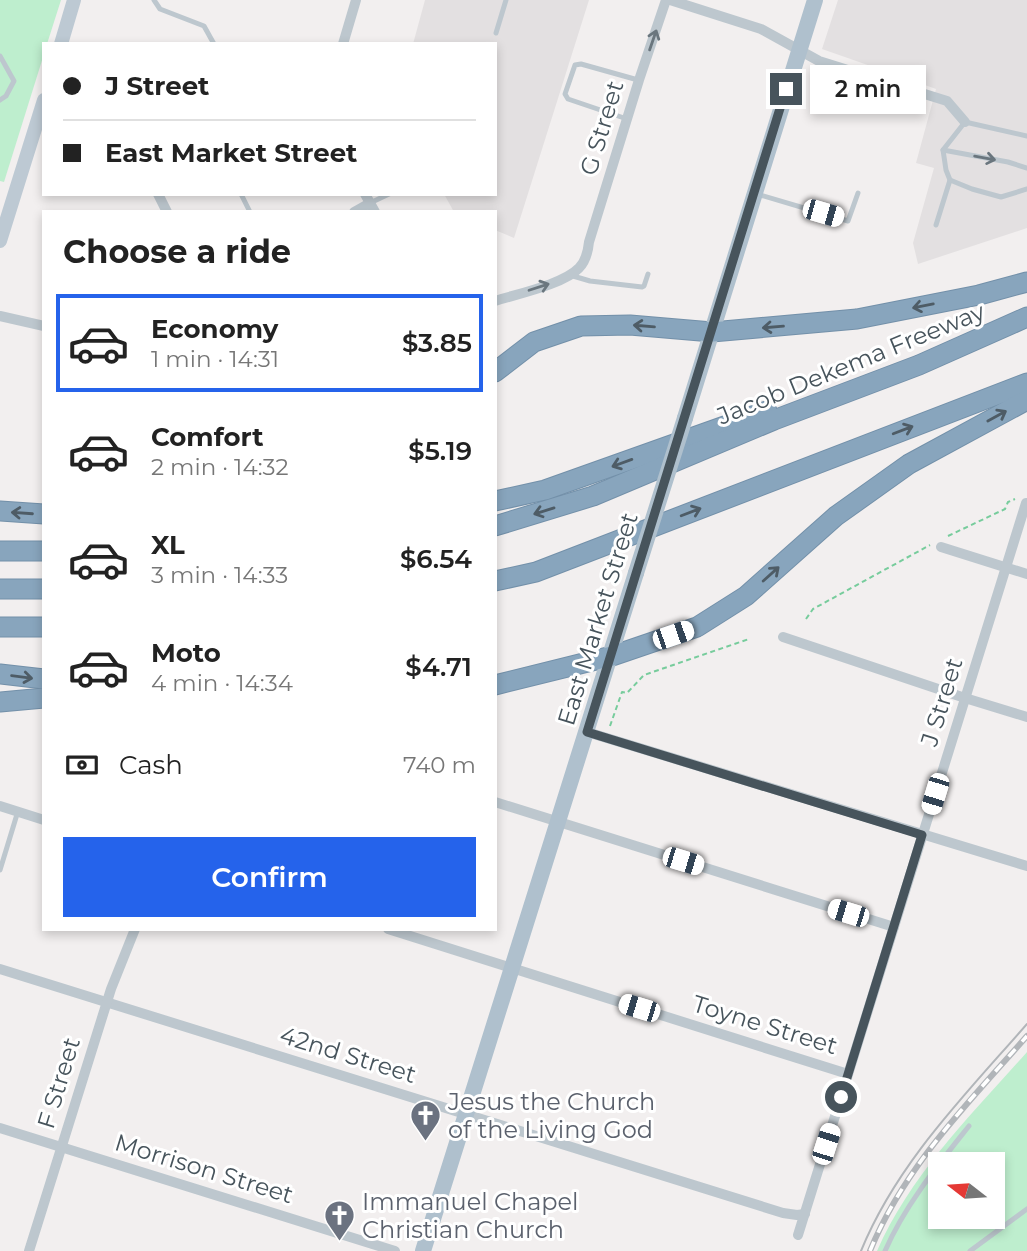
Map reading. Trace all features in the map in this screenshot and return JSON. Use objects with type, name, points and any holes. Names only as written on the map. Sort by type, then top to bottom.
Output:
[{"type":"highway","points":[[497,370],[534,342],[581,326],[630,325],[712,332],[857,319],[979,295],[1027,282]]},
{"type":"highway","name":"Jacob Dekema Freeway","points":[[497,525],[593,496],[774,420],[919,365],[1027,317]]},
{"type":"highway","points":[[497,500],[545,491],[757,414],[919,365]]},
{"type":"highway","points":[[497,582],[536,572],[1027,383]]},
{"type":"highway","points":[[497,685],[612,656],[696,627],[746,596],[836,516],[909,464],[1027,400]]},
{"type":"highway","points":[[0,511],[42,514]]},
{"type":"highway","points":[[0,551],[42,551]]},
{"type":"highway","points":[[0,589],[42,589]]},
{"type":"highway","points":[[0,627],[42,627]]},
{"type":"highway","points":[[0,674],[42,679]]},
{"type":"highway","points":[[0,702],[42,698]]},
{"type":"main road","name":"East Market Street","points":[[423,1251],[612,656],[814,0]]},
{"type":"street","points":[[62,42],[74,0]]},
{"type":"street","points":[[344,42],[356,0]]},
{"type":"street","points":[[668,0],[761,29],[819,61],[947,101],[965,122]]},
{"type":"street","name":"G Street","points":[[570,275],[580,267],[587,254],[639,80],[668,0]]},
{"type":"street","points":[[0,241],[42,106]]},
{"type":"street","points":[[497,300],[570,275]]},
{"type":"street","points":[[0,316],[42,326]]},
{"type":"street","name":"J Street","points":[[798,1235],[1026,503]]},
{"type":"street","points":[[938,545],[1027,574]]},
{"type":"street","points":[[783,637],[1027,717]]},
{"type":"street","points":[[587,732],[1027,866]]},
{"type":"street","points":[[497,803],[894,927]]},
{"type":"street","points":[[0,806],[42,819]]},
{"type":"street","name":"F Street","points":[[29,1251],[106,1003],[134,931]]},
{"type":"street","name":"Toyne Street","points":[[394,931],[848,1074]]},
{"type":"street","name":"42nd Street","points":[[0,969],[783,1213],[805,1214]]},
{"type":"street","name":"Morrison Street","points":[[0,1128],[395,1251]]},
{"type":"lane","points":[[154,0],[160,9],[204,26],[213,42]]},
{"type":"lane","points":[[496,33],[506,0]]},
{"type":"lane","points":[[0,56],[14,81],[6,96],[0,100]]},
{"type":"lane","points":[[627,119],[568,99],[565,94],[575,65],[581,64],[639,80]]},
{"type":"lane","points":[[936,225],[950,180],[943,150],[965,122],[1027,136]]},
{"type":"lane","points":[[943,150],[1027,168]]},
{"type":"lane","points":[[950,180],[1001,197],[1027,189]]},
{"type":"lane","points":[[754,193],[848,221],[858,193]]},
{"type":"lane","points":[[570,275],[590,281],[642,287],[648,274]]},
{"type":"lane","points":[[0,870],[18,811]]},
{"type":"lane","points":[[885,1251],[909,1207],[936,1167],[970,1126]]},
{"type":"lane","points":[[970,1251],[1027,1209]]},
{"type":"path","points":[[947,537],[1005,509],[1008,502]]},
{"type":"path","points":[[806,619],[813,609],[938,545]]},
{"type":"path","points":[[605,738],[622,692],[627,693],[644,675],[749,639]]},
{"type":"shaded area","points":[[425,0],[589,0],[514,238],[497,231],[497,210],[453,210],[445,196],[497,196],[497,42],[414,42]]},
{"type":"shaded area","points":[[838,0],[1027,0],[1027,228],[918,264],[913,243],[934,168],[916,163],[936,89],[822,49]]},
{"type":"green space","points":[[0,0],[61,0],[48,42],[42,42],[42,60],[4,182],[0,181]]},
{"type":"green space","points":[[1027,1052],[1027,1251],[877,1251],[907,1196],[928,1167],[928,1229],[1005,1229],[1005,1152],[939,1152]]},
{"type":"tram line","points":[[861,1251],[893,1188],[913,1159],[1027,1024]]},
{"type":"railway","points":[[870,1251],[884,1220],[919,1164],[960,1111],[1027,1036]]},
{"type":"place","name":"Jesus the Church of the Living God","points":[[425,1143]]},
{"type":"place","name":"Immanuel Chapel Christian Church","points":[[339,1243]]},
{"type":"route","points":[[786,89],[587,732],[922,835],[841,1097]]}]
